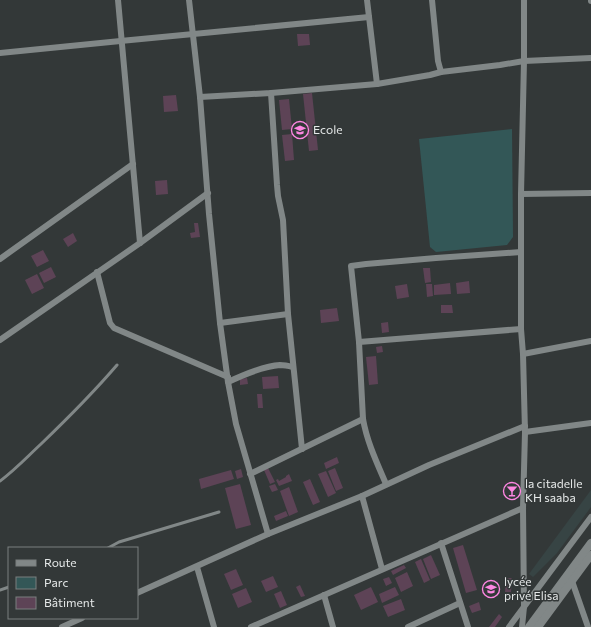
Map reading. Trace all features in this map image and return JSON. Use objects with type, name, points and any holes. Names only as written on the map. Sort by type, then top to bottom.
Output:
[{"type":"street","points":[[118,0],[140,243]]},
{"type":"street","points":[[190,0],[220,323],[228,379],[236,424],[268,534]]},
{"type":"street","points":[[367,0],[378,84]]},
{"type":"street","points":[[432,0],[440,72]]},
{"type":"street","points":[[522,627],[524,607],[523,508],[525,429],[521,330],[521,194],[524,0]]},
{"type":"street","points":[[0,53],[369,17]]},
{"type":"street","points":[[200,97],[378,84],[440,72],[500,65],[524,60],[591,58]]},
{"type":"street","points":[[271,93],[278,196],[283,220],[288,314],[302,449]]},
{"type":"street","points":[[0,259],[133,164]]},
{"type":"street","points":[[0,340],[140,243],[208,193]]},
{"type":"street","points":[[521,194],[591,193]]},
{"type":"street","points":[[386,484],[364,428],[351,266],[521,252]]},
{"type":"street","points":[[97,272],[110,323],[114,328],[228,379],[273,366],[282,365],[293,367]]},
{"type":"street","points":[[220,323],[288,314]]},
{"type":"street","points":[[358,342],[521,330]]},
{"type":"street","points":[[523,354],[591,341]]},
{"type":"street","points":[[250,474],[363,419]]},
{"type":"street","points":[[138,594],[268,534],[362,496],[386,484],[525,429],[591,423]]},
{"type":"street","points":[[362,496],[382,569]]},
{"type":"street","points":[[251,627],[523,508]]},
{"type":"street","points":[[509,627],[591,517]]},
{"type":"street","points":[[529,627],[591,543]]},
{"type":"street","points":[[441,544],[468,627]]},
{"type":"street","points":[[538,627],[591,555]]},
{"type":"street","points":[[197,566],[214,627]]},
{"type":"street","points":[[572,581],[588,627]]},
{"type":"street","points":[[324,594],[333,627]]},
{"type":"street","points":[[408,627],[460,603]]},
{"type":"street","points":[[62,627],[80,619]]},
{"type":"lane","points":[[0,481],[10,474],[64,422],[95,391],[117,365]]},
{"type":"lane","points":[[110,547],[119,542],[219,512]]},
{"type":"shaded area","points":[[591,490],[591,507],[557,553],[533,577],[529,574]]},
{"type":"green space","points":[[512,129],[513,237],[507,245],[436,252],[430,247],[419,139]]},
{"type":"building","points":[[297,34],[309,34],[310,45],[298,46]]},
{"type":"building","points":[[312,93],[318,150],[309,151],[303,94]]},
{"type":"building","points":[[176,95],[178,111],[164,112],[163,96]]},
{"type":"building","points":[[289,99],[292,129],[282,130],[279,100]]},
{"type":"building","points":[[292,134],[294,160],[285,161],[282,135]]},
{"type":"building","points":[[167,180],[168,194],[156,195],[155,181]]},
{"type":"building","points":[[194,223],[198,223],[200,237],[191,238],[190,233],[195,232]]},
{"type":"building","points":[[73,233],[77,241],[68,247],[63,239]]},
{"type":"building","points":[[43,250],[49,261],[37,267],[31,256]]},
{"type":"building","points":[[51,267],[56,277],[44,283],[39,273]]},
{"type":"building","points":[[423,268],[430,268],[431,282],[425,283]]},
{"type":"building","points":[[37,274],[44,288],[32,294],[25,280]]},
{"type":"building","points":[[469,281],[470,293],[457,294],[456,283]]},
{"type":"building","points":[[450,283],[451,294],[434,295],[434,285]]},
{"type":"building","points":[[407,284],[409,297],[397,299],[395,286]]},
{"type":"building","points":[[426,284],[432,284],[433,296],[427,297]]},
{"type":"building","points":[[441,305],[452,305],[453,313],[441,313]]},
{"type":"building","points":[[337,308],[339,321],[321,323],[320,310]]},
{"type":"building","points":[[388,322],[389,332],[382,333],[381,323]]},
{"type":"building","points":[[382,346],[383,352],[377,353],[376,347]]},
{"type":"building","points":[[376,356],[378,384],[369,385],[366,357]]},
{"type":"building","points":[[278,376],[279,388],[263,389],[262,377]]},
{"type":"building","points":[[247,378],[248,384],[240,385],[240,379]]},
{"type":"building","points":[[257,394],[262,394],[263,408],[258,408]]},
{"type":"building","points":[[337,457],[339,463],[326,469],[324,463]]},
{"type":"building","points":[[268,468],[275,482],[270,484],[264,470]]},
{"type":"building","points":[[335,468],[343,488],[336,491],[328,471]]},
{"type":"building","points":[[241,469],[243,477],[237,479],[235,471]]},
{"type":"building","points":[[231,470],[234,479],[201,489],[199,479]]},
{"type":"building","points":[[326,471],[336,493],[328,497],[318,474]]},
{"type":"building","points":[[289,474],[292,481],[279,486],[276,480],[278,479],[279,481]]},
{"type":"building","points":[[310,479],[320,502],[313,505],[303,482]]},
{"type":"building","points":[[240,484],[251,525],[236,529],[225,488]]},
{"type":"building","points":[[275,484],[278,490],[272,492],[269,486]]},
{"type":"building","points":[[289,487],[298,512],[289,516],[280,491]]},
{"type":"building","points":[[286,511],[288,516],[276,521],[274,516]]},
{"type":"building","points":[[463,545],[477,590],[466,593],[453,548]]},
{"type":"building","points":[[431,555],[440,575],[431,579],[423,559]]},
{"type":"building","points":[[421,559],[430,580],[424,583],[415,562]]},
{"type":"building","points":[[404,565],[406,568],[393,575],[391,571]]},
{"type":"building","points":[[236,569],[243,585],[231,590],[224,574]]},
{"type":"building","points":[[407,572],[413,586],[401,592],[395,578]]},
{"type":"building","points":[[273,576],[278,587],[266,592],[261,581]]},
{"type":"building","points":[[389,577],[392,583],[386,586],[383,579]]},
{"type":"building","points":[[506,578],[512,578],[511,592],[505,592]]},
{"type":"building","points":[[300,585],[305,596],[301,597],[296,587]]},
{"type":"building","points":[[371,587],[378,602],[361,610],[354,595]]},
{"type":"building","points":[[395,587],[399,595],[382,603],[379,594]]},
{"type":"building","points":[[246,588],[252,602],[238,608],[232,594]]},
{"type":"building","points":[[281,591],[287,605],[280,608],[274,594]]},
{"type":"building","points":[[401,599],[405,610],[388,617],[383,606]]},
{"type":"building","points":[[479,602],[481,610],[472,613],[469,606]]},
{"type":"building","points":[[499,614],[502,617],[495,627],[489,627]]},
{"type":"place","name":"Ecole","points":[[300,130]]},
{"type":"place","name":"la citadelle KH saaba","points":[[512,491]]},
{"type":"place","name":"lycée privé Elisa","points":[[491,589]]}]
